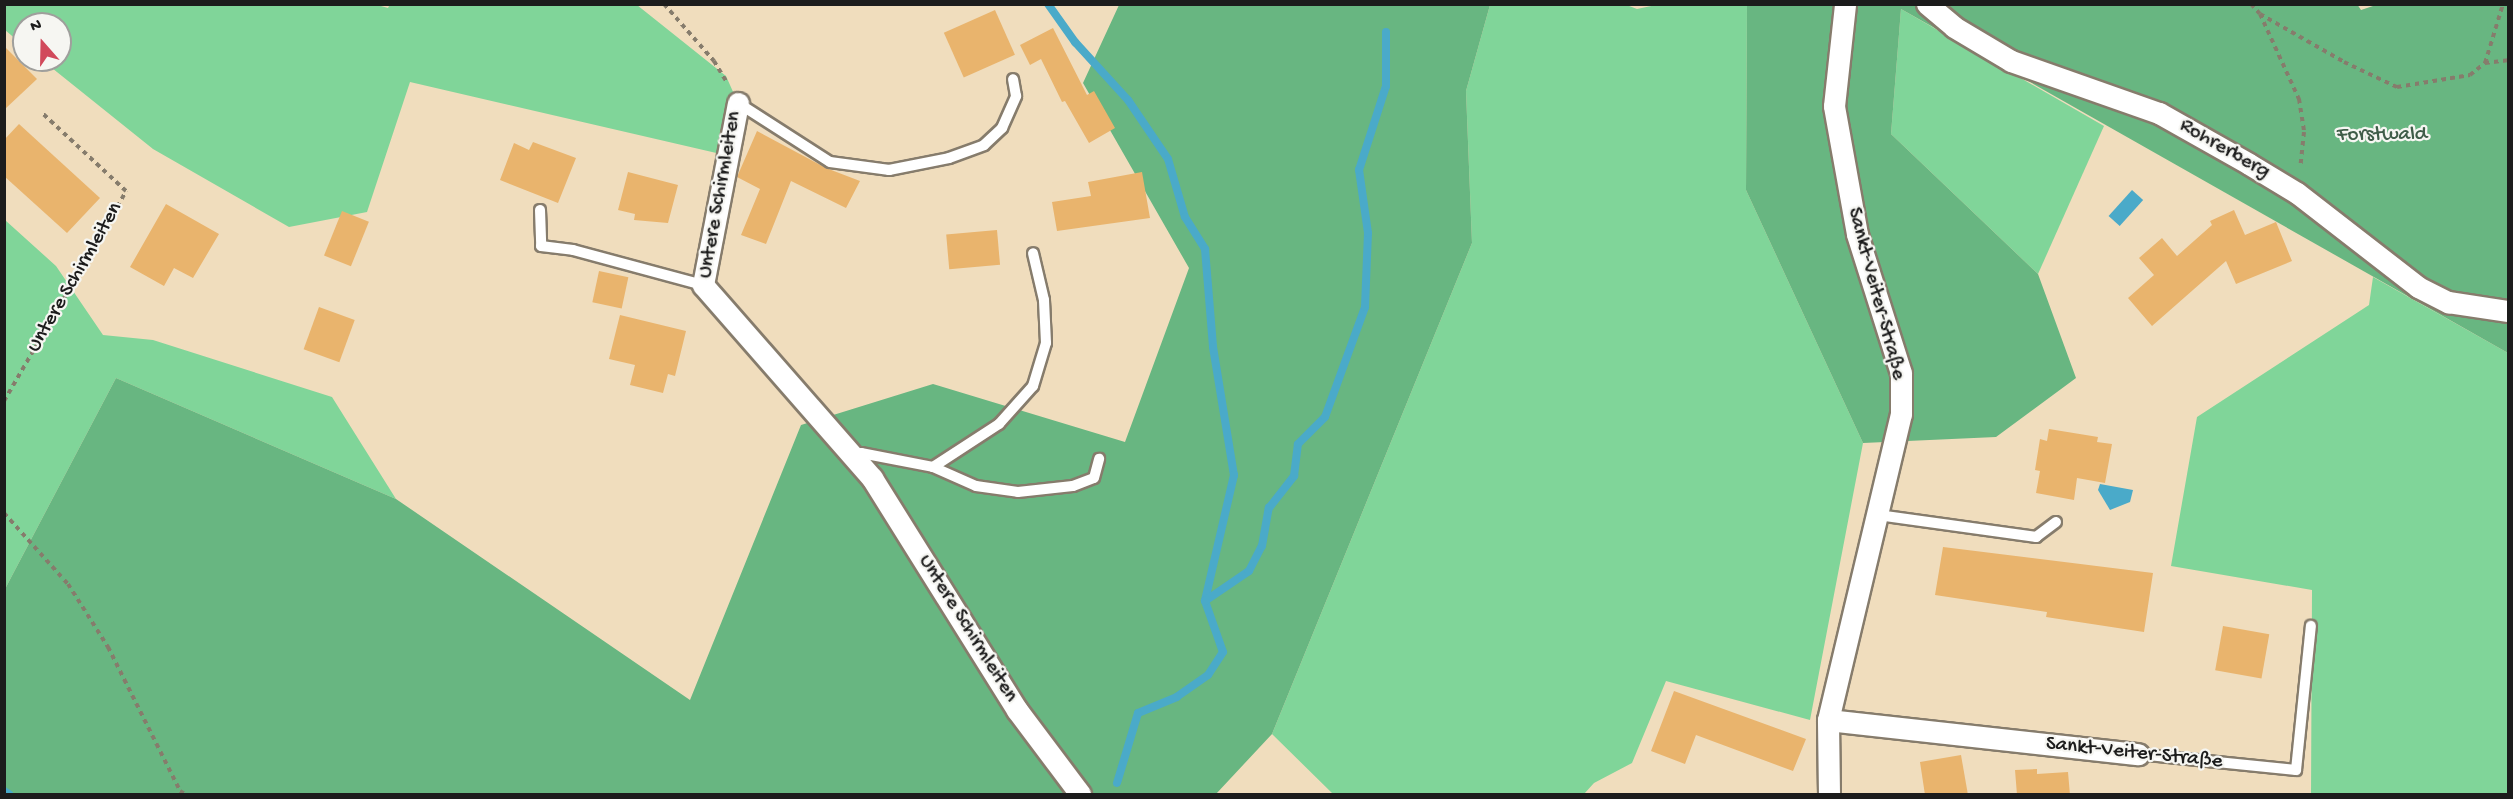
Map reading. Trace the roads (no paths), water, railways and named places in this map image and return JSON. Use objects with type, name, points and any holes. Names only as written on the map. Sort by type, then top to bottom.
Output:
[{"type":"street","name":"Sankt-Veiter-Straße","points":[[1829,795],[1828,720],[1901,414],[1902,373],[1857,234],[1844,173],[1834,106],[1845,4]]},
{"type":"street","name":"Rohrerberg","points":[[1927,4],[1954,27],[2011,61],[2159,113],[2297,193],[2418,287],[2448,302],[2508,311]]},
{"type":"street","name":"Untere Schirmleiten","points":[[738,103],[704,285],[872,478],[1017,710],[1080,795]]},
{"type":"street","name":"Sankt-Veiter-Straße","points":[[1828,720],[2138,754]]},
{"type":"lane","points":[[738,103],[830,162],[889,170],[949,158],[984,145],[1002,128],[1016,96],[1013,79]]},
{"type":"lane","points":[[540,210],[541,246],[573,250],[704,285]]},
{"type":"lane","points":[[933,467],[999,424],[1033,386],[1046,343],[1044,300],[1033,253]]},
{"type":"lane","points":[[857,461],[861,453],[933,467],[976,486],[1018,492],[1073,486],[1094,478],[1099,459]]},
{"type":"lane","points":[[1878,515],[2036,537],[2056,522]]},
{"type":"lane","name":"Sankt-Veiter-Straße","points":[[2138,754],[2296,770],[2311,626]]},
{"type":"water","points":[[2132,190],[2143,200],[2120,226],[2109,216]]},
{"type":"water","points":[[2100,484],[2133,490],[2130,502],[2110,510],[2098,490]]},
{"type":"waterway","points":[[1048,4],[1075,42],[1128,100],[1168,159],[1185,217],[1205,249],[1213,347],[1234,475],[1205,601],[1223,652],[1208,675],[1177,697],[1138,713],[1117,783]]},
{"type":"waterway","points":[[1205,601],[1249,571],[1262,546],[1269,508],[1294,476],[1298,444],[1325,417],[1365,307],[1368,233],[1359,170],[1386,86],[1386,32]]},
{"type":"waterway","points":[[4,791],[9,794]]},
{"type":"park label","name":"Forstwald","points":[[2382,136]]}]
